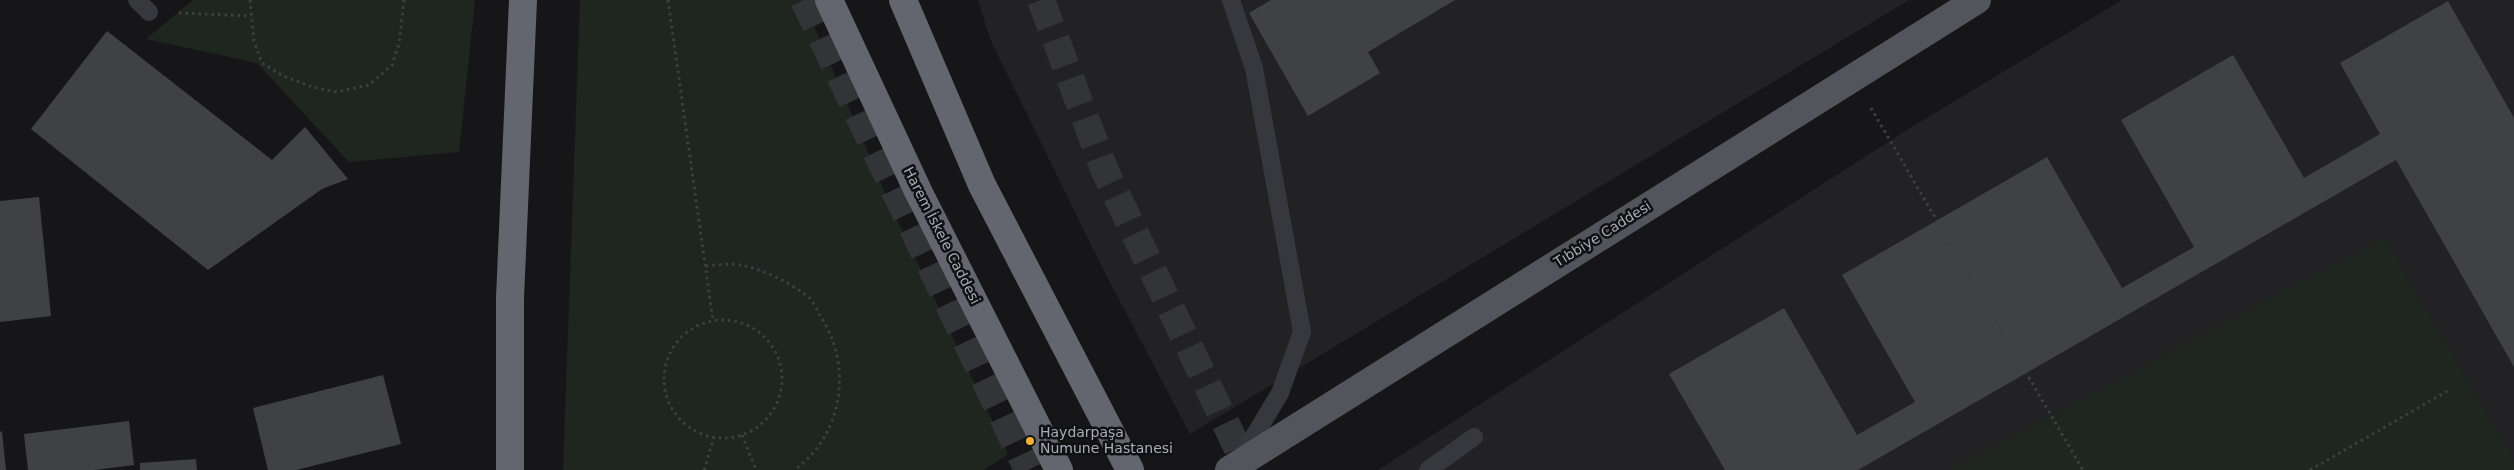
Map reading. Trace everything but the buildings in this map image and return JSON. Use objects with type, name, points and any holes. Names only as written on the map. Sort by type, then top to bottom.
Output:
[{"type":"highway","points":[[510,470],[510,298],[523,0]]},
{"type":"highway","name":"Harem İskele Caddesi","points":[[829,0],[918,191],[1059,470]]},
{"type":"highway","points":[[903,0],[982,185],[1130,470]]},
{"type":"highway","points":[[923,0],[982,185]]},
{"type":"main road","name":"Tıbbiye Caddesi","points":[[1233,468],[1977,0]]},
{"type":"lane","points":[[1231,0],[1254,68],[1302,332],[1280,393],[1233,468]]},
{"type":"lane","points":[[1428,470],[1474,437]]},
{"type":"path","points":[[250,0],[254,41],[262,63],[290,79],[312,88],[338,92],[368,86],[392,65],[399,44],[404,0]]},
{"type":"path","points":[[668,0],[713,320]]},
{"type":"path","points":[[143,6],[251,16]]},
{"type":"path","points":[[1853,78],[2083,470]]},
{"type":"path","points":[[706,266],[740,265],[775,277],[808,296],[828,327],[839,363],[841,395],[824,438],[794,470]]},
{"type":"path","points":[[713,320],[732,320],[749,326],[765,336],[775,351],[781,369],[782,388],[776,405],[765,420],[742,435],[714,437],[696,431],[682,421],[670,406],[665,388],[665,370],[670,352],[681,337],[696,326],[713,320]]},
{"type":"path","points":[[2310,470],[2451,389]]},
{"type":"path","points":[[742,435],[756,470]]},
{"type":"path","points":[[704,470],[714,437]]},
{"type":"shaded area","points":[[193,0],[475,0],[459,152],[349,162],[257,63],[146,39]]},
{"type":"shaded area","points":[[580,0],[803,0],[892,209],[1008,454],[984,470],[563,470]]},
{"type":"shaded area","points":[[978,0],[1909,0],[1190,434],[1104,271],[990,39]]},
{"type":"shaded area","points":[[2122,0],[2514,0],[2514,470],[1378,470],[1902,133]]},
{"type":"shaded area","points":[[2384,237],[2514,460],[2514,470],[1949,470]]},
{"type":"tunnel","points":[[804,0],[1028,470]]},
{"type":"tunnel","points":[[1041,0],[1105,171],[1248,470]]},
{"type":"place","name":"Haydarpaşa Numune Hastanesi","points":[[1030,441]]}]
